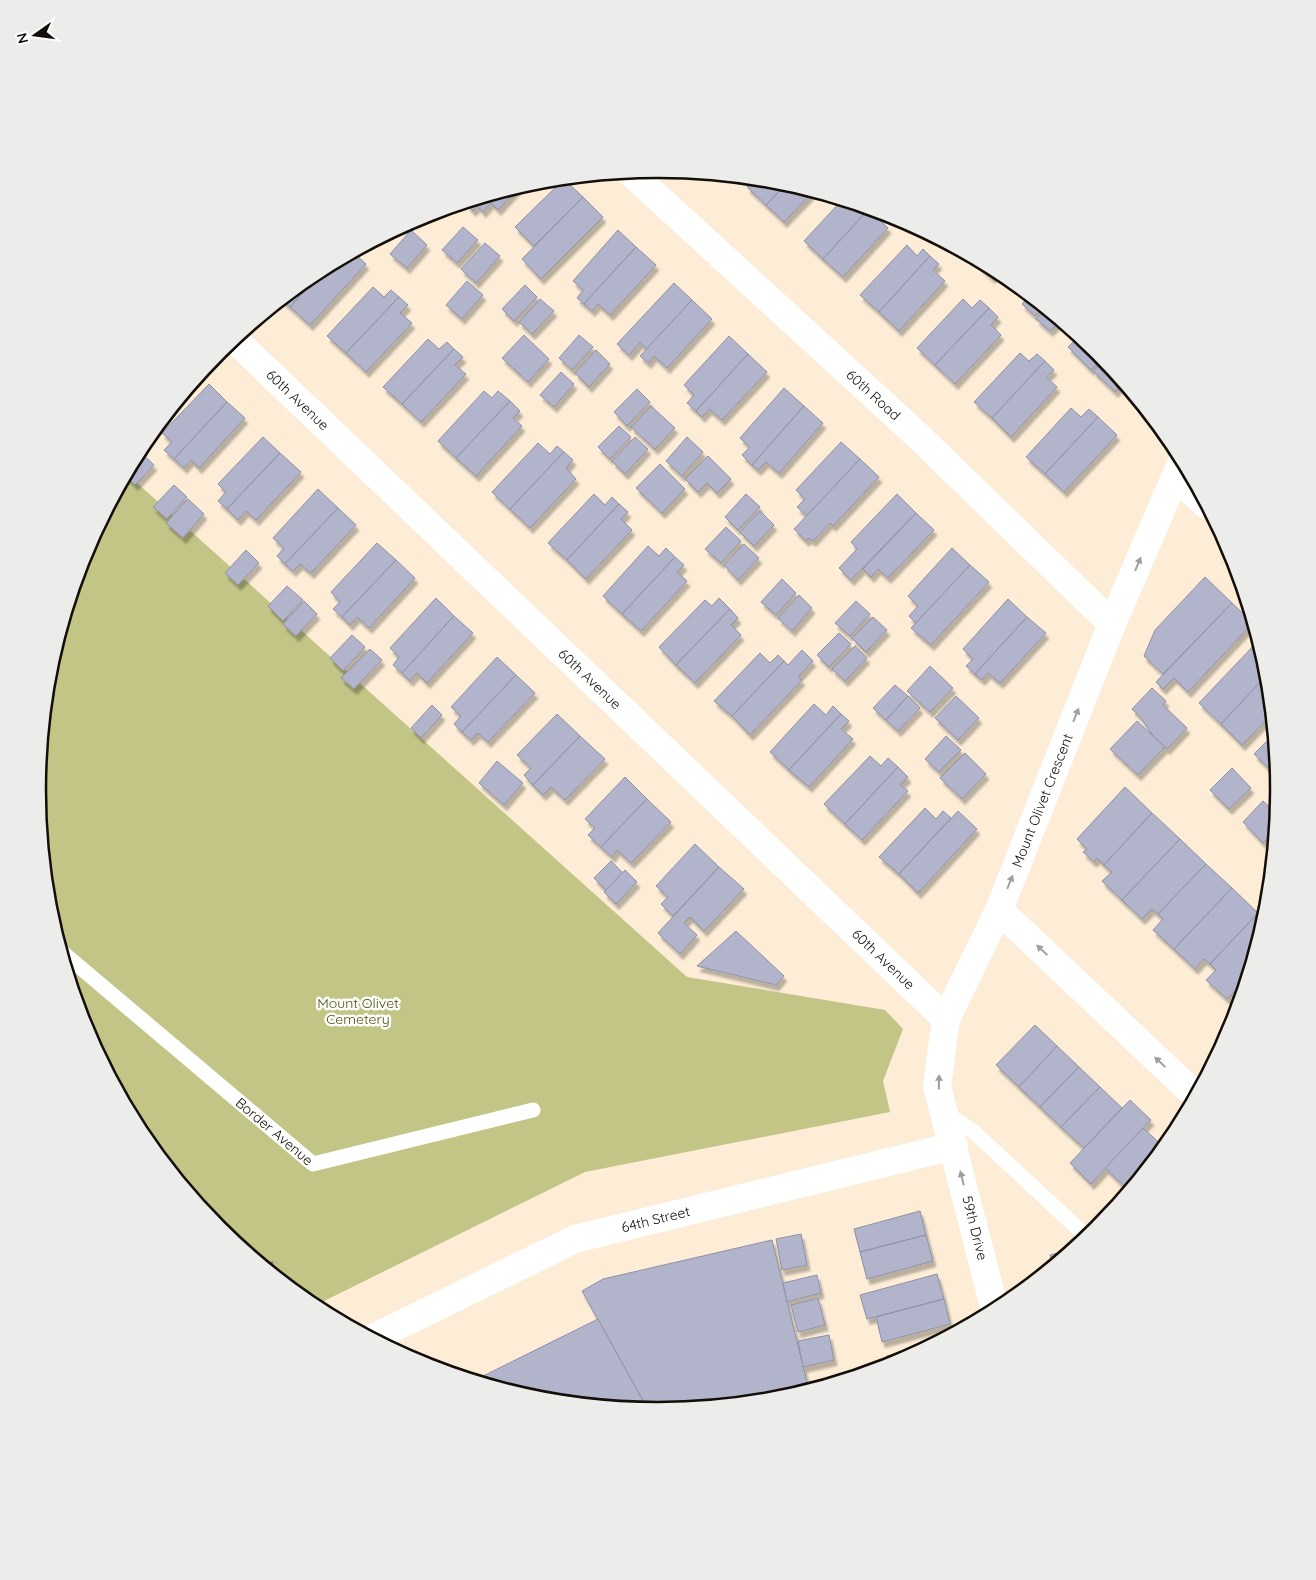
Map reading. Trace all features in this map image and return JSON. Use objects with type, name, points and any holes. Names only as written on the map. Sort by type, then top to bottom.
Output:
[{"type":"street","name":"60th Road","points":[[638,179],[916,434],[1112,624]]},
{"type":"street","name":"60th Avenue","points":[[239,344],[946,1019]]},
{"type":"street","name":"Mount Olivet Crescent","points":[[954,1146],[937,1086],[946,1019],[999,910],[1112,624],[1179,469]]},
{"type":"street","points":[[999,910],[1191,1091]]},
{"type":"street","name":"59th Drive","points":[[954,1146],[993,1302]]},
{"type":"street","name":"64th Street","points":[[379,1335],[575,1239],[954,1146]]},
{"type":"lane","name":"Border Avenue","points":[[70,959],[313,1164],[533,1110]]},
{"type":"lane","points":[[944,1112],[974,1132],[1081,1232]]},
{"type":"path","points":[[271,1263],[276,1262]]},
{"type":"green space","name":"Mount Olivet Cemetery","points":[[132,478],[687,977],[885,1010],[903,1029],[883,1081],[890,1112],[585,1172],[323,1302],[255,1250],[225,1223],[198,1193],[149,1130],[109,1061],[79,987],[67,948],[51,870],[46,790],[51,710],[67,632],[93,556],[109,519]]},
{"type":"building","points":[[570,184],[583,197],[534,246],[515,227],[556,187]]},
{"type":"building","points":[[749,185],[780,191],[766,205],[747,187]]},
{"type":"building","points":[[780,191],[808,197],[784,222],[766,205]]},
{"type":"building","points":[[510,197],[498,210],[491,203],[483,212],[477,206]]},
{"type":"building","points":[[583,197],[603,217],[541,279],[522,259]]},
{"type":"building","points":[[837,205],[864,214],[823,259],[804,241]]},
{"type":"building","points":[[864,214],[881,221],[888,228],[843,277],[823,259]]},
{"type":"building","points":[[463,227],[478,240],[457,263],[442,250]]},
{"type":"building","points":[[411,230],[427,245],[407,268],[390,254]]},
{"type":"building","points":[[618,230],[636,247],[584,304],[577,298],[583,290],[573,281]]},
{"type":"building","points":[[485,243],[500,256],[476,283],[461,269]]},
{"type":"building","points":[[907,245],[917,256],[923,249],[930,256],[879,312],[860,295]]},
{"type":"building","points":[[636,247],[656,265],[610,315],[598,304],[592,311],[584,304]]},
{"type":"building","points":[[930,256],[939,264],[933,270],[945,281],[899,331],[879,312]]},
{"type":"building","points":[[358,257],[366,264],[310,325],[290,307],[304,292],[352,260]]},
{"type":"building","points":[[467,281],[483,295],[462,319],[446,305]]},
{"type":"building","points":[[674,283],[692,300],[647,349],[640,343],[629,355],[617,344]]},
{"type":"building","points":[[525,285],[537,297],[514,321],[502,309]]},
{"type":"building","points":[[373,287],[384,297],[391,290],[399,297],[346,353],[327,336]]},
{"type":"building","points":[[304,292],[290,307],[287,304]]},
{"type":"building","points":[[399,297],[408,305],[400,313],[412,323],[366,372],[346,353]]},
{"type":"building","points":[[540,299],[554,311],[532,334],[519,322]]},
{"type":"building","points":[[963,299],[972,308],[980,300],[989,308],[935,365],[917,348]]},
{"type":"building","points":[[692,300],[712,319],[667,368],[654,356],[648,363],[640,356]]},
{"type":"building","points":[[1025,301],[1039,312],[1035,316],[1022,304]]},
{"type":"building","points":[[989,308],[998,317],[991,325],[1001,335],[955,384],[935,365]]},
{"type":"building","points":[[1041,314],[1055,326],[1050,331],[1036,319]]},
{"type":"building","points":[[524,335],[549,359],[528,382],[502,358]]},
{"type":"building","points":[[579,335],[593,347],[572,370],[559,358]]},
{"type":"building","points":[[729,336],[748,354],[696,411],[687,403],[694,395],[684,385]]},
{"type":"building","points":[[428,339],[439,349],[447,342],[454,349],[402,404],[383,387]]},
{"type":"building","points":[[1074,341],[1097,364],[1091,370],[1068,347]]},
{"type":"building","points":[[454,349],[463,357],[455,365],[466,374],[421,422],[402,404]]},
{"type":"building","points":[[596,350],[610,364],[589,387],[575,373]]},
{"type":"building","points":[[1020,353],[1029,361],[1037,354],[1045,361],[992,418],[974,402]]},
{"type":"building","points":[[748,354],[767,372],[722,420],[709,409],[702,417],[696,411]]},
{"type":"building","points":[[1045,361],[1054,370],[1046,377],[1057,387],[1011,437],[992,418]]},
{"type":"building","points":[[1098,365],[1119,388],[1115,392],[1093,371]]},
{"type":"building","points":[[561,372],[574,384],[554,407],[540,395]]},
{"type":"building","points":[[209,384],[227,402],[174,459],[164,450],[172,442],[162,433]]},
{"type":"building","points":[[784,388],[804,406],[752,465],[742,455],[750,447],[740,438]]},
{"type":"building","points":[[637,389],[650,402],[627,426],[614,412]]},
{"type":"building","points":[[484,391],[492,398],[498,391],[510,401],[456,458],[438,441]]},
{"type":"building","points":[[510,401],[520,411],[513,418],[522,426],[476,476],[456,458]]},
{"type":"building","points":[[227,402],[245,418],[199,468],[191,460],[184,468],[174,459]]},
{"type":"building","points":[[651,406],[675,428],[655,449],[631,427]]},
{"type":"building","points":[[804,406],[823,423],[779,473],[766,462],[758,470],[752,465]]},
{"type":"building","points":[[1071,408],[1081,417],[1089,409],[1098,417],[1045,474],[1026,457]]},
{"type":"building","points":[[1098,417],[1117,435],[1064,492],[1045,474]]},
{"type":"building","points":[[619,426],[631,437],[610,459],[598,447]]},
{"type":"building","points":[[263,437],[280,453],[227,509],[218,501],[226,492],[218,484]]},
{"type":"building","points":[[635,437],[648,449],[625,474],[612,461]]},
{"type":"building","points":[[687,437],[703,452],[682,476],[666,461]]},
{"type":"building","points":[[841,442],[860,459],[807,516],[797,507],[805,499],[796,490]]},
{"type":"building","points":[[538,443],[550,454],[557,446],[564,452],[510,509],[492,492]]},
{"type":"building","points":[[564,452],[573,460],[566,468],[576,479],[530,528],[510,509]]},
{"type":"building","points":[[280,453],[301,472],[256,520],[246,511],[238,520],[227,509]]},
{"type":"building","points":[[708,456],[731,479],[717,493],[707,483],[698,492],[685,479]]},
{"type":"building","points":[[145,457],[154,465],[135,485],[130,480]]},
{"type":"building","points":[[860,459],[879,477],[833,526],[830,523],[813,541],[809,538],[806,541],[794,529]]},
{"type":"building","points":[[660,464],[685,489],[662,513],[636,488]]},
{"type":"building","points":[[174,485],[187,497],[167,519],[153,507]]},
{"type":"building","points":[[318,489],[338,508],[285,564],[277,556],[284,548],[273,538]]},
{"type":"building","points":[[594,494],[605,505],[612,497],[619,504],[567,560],[548,543]]},
{"type":"building","points":[[746,494],[760,507],[738,530],[725,517]]},
{"type":"building","points":[[897,494],[916,513],[851,580],[839,568],[857,549],[851,542]]},
{"type":"building","points":[[188,499],[204,514],[183,538],[166,523]]},
{"type":"building","points":[[619,504],[628,512],[621,519],[632,530],[586,579],[567,560]]},
{"type":"building","points":[[338,508],[356,525],[311,573],[300,564],[293,571],[285,564]]},
{"type":"building","points":[[760,511],[774,525],[754,546],[740,532]]},
{"type":"building","points":[[916,513],[934,530],[888,578],[878,569],[871,577],[863,569]]},
{"type":"building","points":[[726,527],[741,541],[721,563],[705,549]]},
{"type":"building","points":[[377,543],[396,560],[342,617],[333,609],[340,602],[331,592]]},
{"type":"building","points":[[744,544],[759,558],[738,580],[724,565]]},
{"type":"building","points":[[648,546],[659,556],[666,548],[675,557],[622,614],[603,596]]},
{"type":"building","points":[[952,548],[970,565],[916,623],[909,616],[918,606],[908,596]]},
{"type":"building","points":[[246,550],[259,563],[238,585],[225,573]]},
{"type":"building","points":[[675,557],[684,565],[677,572],[687,581],[641,631],[622,614]]},
{"type":"building","points":[[396,560],[415,578],[369,628],[357,617],[350,625],[342,617]]},
{"type":"building","points":[[970,565],[989,582],[931,645],[911,628]]},
{"type":"building","points":[[1205,577],[1232,603],[1163,674],[1144,656],[1155,630]]},
{"type":"building","points":[[782,579],[796,593],[776,615],[761,602]]},
{"type":"building","points":[[287,586],[303,600],[283,621],[268,606]]},
{"type":"building","points":[[799,595],[812,608],[792,631],[778,618]]},
{"type":"building","points":[[436,598],[454,616],[402,673],[393,665],[399,657],[390,648]]},
{"type":"building","points":[[719,598],[730,609],[676,665],[659,647],[705,600],[712,606]]},
{"type":"building","points":[[1008,599],[1027,617],[975,674],[966,666],[973,659],[963,649]]},
{"type":"building","points":[[304,601],[317,614],[296,636],[283,624]]},
{"type":"building","points":[[856,601],[870,614],[850,636],[835,623]]},
{"type":"building","points":[[1232,603],[1243,614],[1248,628],[1188,692],[1174,678],[1163,689],[1156,682]]},
{"type":"building","points":[[730,609],[738,618],[731,625],[741,635],[695,683],[676,665]]},
{"type":"building","points":[[454,616],[473,633],[427,683],[417,673],[410,681],[402,673]]},
{"type":"building","points":[[873,617],[887,630],[866,652],[852,638]]},
{"type":"building","points":[[1027,617],[1046,633],[1000,683],[988,673],[982,680],[975,674]]},
{"type":"building","points":[[839,633],[851,644],[829,667],[817,655]]},
{"type":"building","points":[[352,635],[365,647],[343,671],[330,658]]},
{"type":"building","points":[[855,646],[867,658],[845,681],[832,669]]},
{"type":"building","points":[[1252,647],[1260,682],[1221,724],[1199,703]]},
{"type":"building","points":[[370,649],[382,660],[354,689],[341,678]]},
{"type":"building","points":[[802,650],[813,661],[798,677],[802,680],[750,735],[732,716],[784,661],[788,665]]},
{"type":"building","points":[[760,653],[770,663],[778,655],[784,661],[732,716],[714,701]]},
{"type":"building","points":[[497,657],[516,675],[462,732],[454,724],[461,716],[451,707]]},
{"type":"building","points":[[930,666],[953,688],[930,712],[907,691]]},
{"type":"building","points":[[516,675],[535,693],[488,742],[478,733],[471,740],[462,732]]},
{"type":"building","points":[[1260,682],[1266,720],[1242,745],[1221,724]]},
{"type":"building","points":[[895,685],[908,696],[886,720],[873,708]]},
{"type":"building","points":[[1152,688],[1166,701],[1163,705],[1187,728],[1167,749],[1153,736],[1141,718],[1132,709]]},
{"type":"building","points":[[908,696],[920,708],[898,731],[886,720]]},
{"type":"building","points":[[956,696],[979,718],[958,740],[935,718]]},
{"type":"building","points":[[814,704],[826,715],[833,706],[841,714],[789,770],[770,752]]},
{"type":"building","points":[[432,705],[442,715],[421,738],[411,728]]},
{"type":"building","points":[[557,714],[580,736],[533,785],[524,775],[531,768],[517,755]]},
{"type":"building","points":[[841,714],[849,721],[841,729],[853,739],[809,787],[789,770]]},
{"type":"building","points":[[1137,721],[1165,747],[1138,775],[1110,749]]},
{"type":"building","points":[[580,736],[605,759],[565,800],[551,787],[543,795],[533,785]]},
{"type":"building","points":[[946,736],[961,750],[939,772],[925,759]]},
{"type":"building","points":[[1267,741],[1269,768],[1254,754]]},
{"type":"building","points":[[965,753],[986,774],[962,799],[940,778]]},
{"type":"building","points":[[870,756],[881,766],[888,758],[898,767],[845,824],[824,804]]},
{"type":"building","points":[[497,761],[523,783],[504,805],[479,783]]},
{"type":"building","points":[[898,767],[908,777],[900,785],[908,791],[862,840],[845,824]]},
{"type":"building","points":[[1232,768],[1251,788],[1229,809],[1210,790]]},
{"type":"building","points":[[625,777],[647,799],[601,847],[588,835],[595,828],[585,819]]},
{"type":"building","points":[[1125,787],[1152,813],[1104,865],[1097,858],[1094,862],[1083,852],[1087,849],[1077,839]]},
{"type":"building","points":[[647,799],[671,822],[631,863],[617,850],[612,857],[601,847]]},
{"type":"building","points":[[1263,801],[1269,807],[1267,839],[1263,843],[1243,822]]},
{"type":"building","points":[[925,808],[936,819],[943,811],[951,818],[899,874],[879,857]]},
{"type":"building","points":[[958,811],[977,829],[918,893],[899,874]]},
{"type":"building","points":[[1152,813],[1180,839],[1122,900],[1102,881],[1112,872],[1104,865]]},
{"type":"building","points":[[1180,839],[1206,864],[1158,914],[1152,909],[1142,919],[1122,900]]},
{"type":"building","points":[[695,844],[719,867],[673,916],[661,904],[668,897],[656,886]]},
{"type":"building","points":[[611,861],[623,873],[606,890],[594,878]]},
{"type":"building","points":[[1206,864],[1232,888],[1174,949],[1153,930],[1163,919],[1158,914]]},
{"type":"building","points":[[719,867],[744,889],[704,931],[690,917],[684,923],[697,935],[680,954],[658,933]]},
{"type":"building","points":[[625,870],[637,882],[616,904],[604,892]]},
{"type":"building","points":[[1232,888],[1257,912],[1210,964],[1204,959],[1195,969],[1174,949]]},
{"type":"building","points":[[1257,914],[1237,987],[1227,999],[1206,980],[1216,970],[1210,964]]},
{"type":"building","points":[[736,931],[784,976],[776,985],[697,966]]},
{"type":"building","points":[[1035,1025],[1057,1046],[1019,1087],[996,1065]]},
{"type":"building","points":[[1057,1046],[1079,1067],[1040,1107],[1019,1087]]},
{"type":"building","points":[[1079,1067],[1100,1087],[1061,1127],[1040,1107]]},
{"type":"building","points":[[1100,1087],[1122,1108],[1084,1148],[1061,1127]]},
{"type":"building","points":[[1130,1100],[1151,1120],[1091,1184],[1070,1163]]},
{"type":"building","points":[[1143,1128],[1158,1142],[1124,1186],[1105,1168]]},
{"type":"building","points":[[920,1211],[926,1235],[860,1252],[854,1229]]},
{"type":"building","points":[[801,1234],[807,1265],[782,1270],[776,1239]]},
{"type":"building","points":[[926,1235],[933,1261],[867,1279],[860,1252]]},
{"type":"building","points":[[772,1240],[807,1383],[738,1397],[643,1401],[582,1291],[603,1279]]},
{"type":"building","points":[[937,1274],[944,1299],[867,1319],[860,1295]]},
{"type":"building","points":[[817,1275],[821,1293],[787,1302],[783,1283]]},
{"type":"building","points":[[818,1298],[825,1325],[798,1332],[791,1305]]},
{"type":"building","points":[[944,1299],[950,1324],[882,1342],[876,1317]]},
{"type":"building","points":[[598,1319],[643,1401],[578,1397],[539,1390],[483,1376]]},
{"type":"building","points":[[829,1335],[834,1360],[803,1367],[798,1341]]}]
